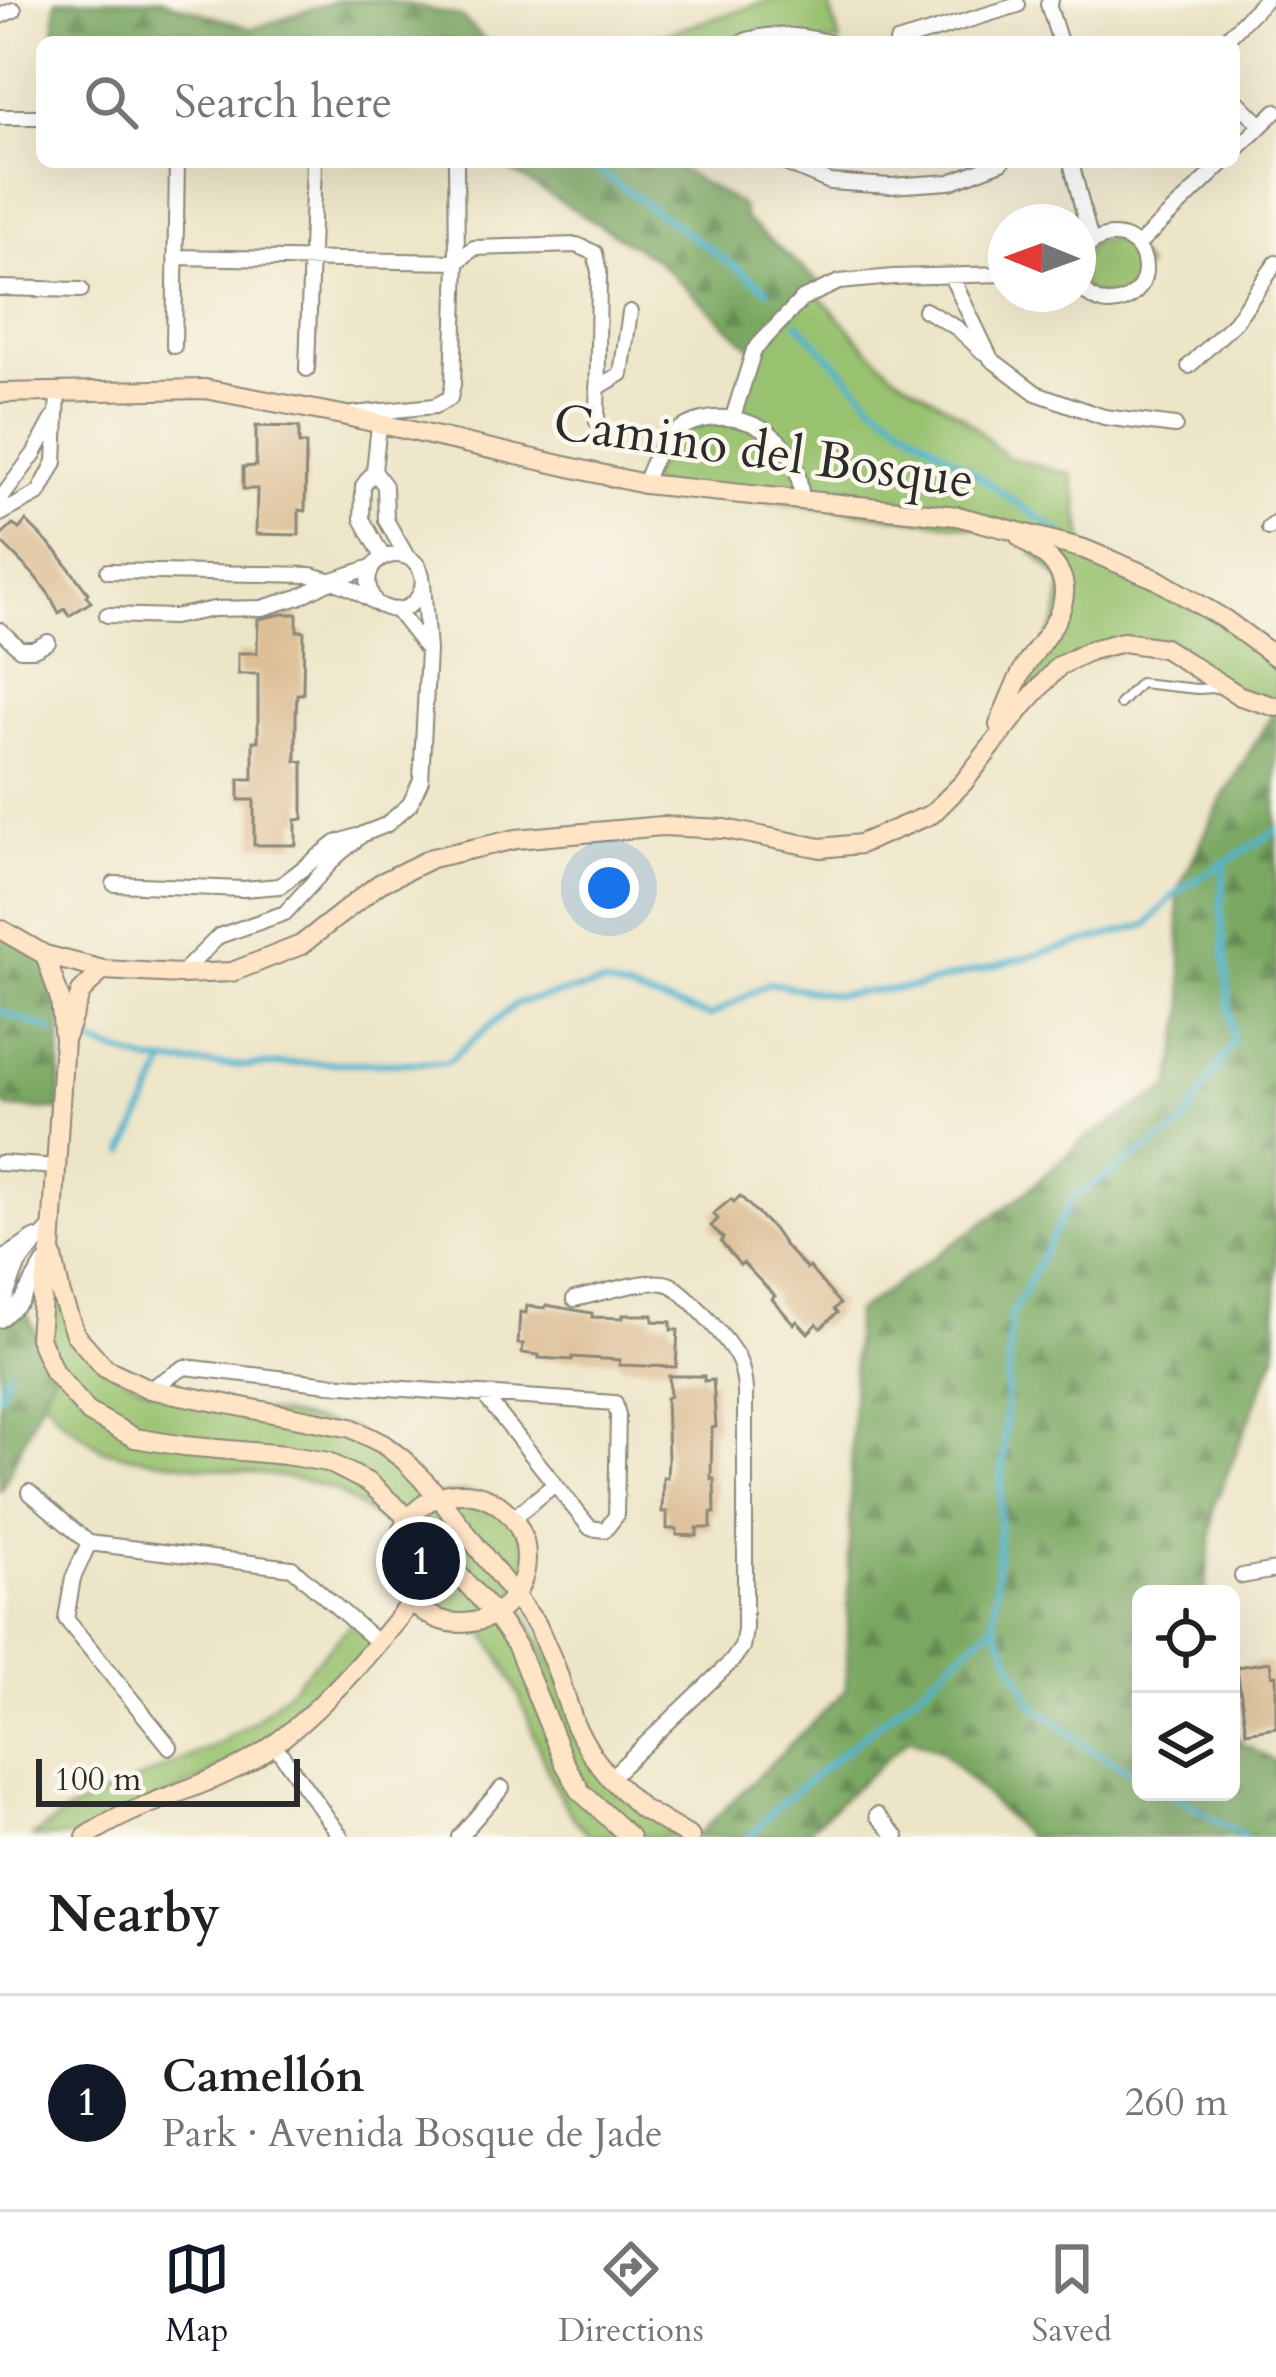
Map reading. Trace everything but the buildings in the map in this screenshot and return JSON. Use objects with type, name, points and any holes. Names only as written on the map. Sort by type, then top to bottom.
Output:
[{"type":"street","points":[[1051,0],[1048,4],[1058,36]]},
{"type":"street","points":[[1229,36],[1265,0]]},
{"type":"street","points":[[917,36],[1018,5]]},
{"type":"street","points":[[758,36],[804,36]]},
{"type":"street","points":[[1240,104],[1261,125]]},
{"type":"street","points":[[1240,146],[1276,111]]},
{"type":"street","points":[[0,116],[36,117]]},
{"type":"street","points":[[174,346],[177,168]]},
{"type":"street","points":[[308,369],[314,168]]},
{"type":"street","points":[[342,415],[435,406],[450,398],[456,168]]},
{"type":"street","points":[[797,168],[830,182],[890,186],[950,182],[986,168]]},
{"type":"street","points":[[1072,168],[1082,204]]},
{"type":"street","points":[[1137,246],[1217,168]]},
{"type":"street","points":[[1096,240],[1123,237],[1137,246],[1146,266],[1142,287],[1125,302],[1104,304],[1096,299]]},
{"type":"street","points":[[175,257],[457,262],[474,248],[577,245],[595,254],[599,272],[597,422]]},
{"type":"street","points":[[1190,366],[1235,322],[1276,263]]},
{"type":"street","points":[[733,417],[754,350],[802,298],[839,282],[988,275]]},
{"type":"street","points":[[951,276],[991,359]]},
{"type":"street","points":[[0,288],[81,290]]},
{"type":"street","points":[[925,310],[957,328],[1036,393],[1103,417],[1174,426]]},
{"type":"street","points":[[597,388],[621,374],[630,312]]},
{"type":"street","name":"Camino del Bosque","points":[[0,393],[205,389],[644,484],[957,516],[1084,549],[1156,579],[1276,656]]},
{"type":"street","points":[[0,514],[40,493],[55,462],[58,391]]},
{"type":"street","points":[[0,500],[55,415]]},
{"type":"street","points":[[644,484],[655,455],[675,432],[703,419],[733,417],[769,431],[794,461],[802,499]]},
{"type":"street","points":[[376,603],[368,579],[377,562],[362,519],[363,486],[374,471],[379,425]]},
{"type":"street","points":[[374,471],[386,486],[386,520],[407,557]]},
{"type":"street","points":[[991,747],[1024,669],[1065,600],[1063,582],[1053,563],[1012,532]]},
{"type":"street","points":[[107,615],[173,617],[214,609],[262,608],[299,597],[395,554],[416,563],[423,582],[428,651],[422,780],[410,804],[386,825],[336,843],[280,886],[113,884]]},
{"type":"street","points":[[109,571],[311,575],[332,580],[397,611],[428,651]]},
{"type":"street","points":[[397,611],[420,596],[423,582]]},
{"type":"street","points":[[0,630],[20,649],[48,642]]},
{"type":"street","points":[[0,929],[45,955],[103,970],[232,972],[301,945],[379,884],[432,858],[516,839],[662,826],[725,829],[821,848],[860,844],[932,814],[1059,666],[1091,650],[1123,643],[1164,649],[1240,696],[1276,707]]},
{"type":"street","points":[[182,974],[219,936],[285,913],[336,856],[363,834]]},
{"type":"street","points":[[45,955],[60,998],[64,1039],[51,1251],[39,1338],[54,1372],[88,1412],[134,1438],[328,1462],[368,1483],[408,1518],[517,1646],[581,1792],[623,1831],[636,1802]]},
{"type":"street","points":[[64,1039],[81,992],[103,970]]},
{"type":"street","points":[[0,1163],[57,1167]]},
{"type":"street","points":[[0,1296],[8,1256],[53,1226]]},
{"type":"street","points":[[0,1316],[19,1263],[53,1226]]},
{"type":"street","points":[[0,1316],[20,1283],[51,1251]]},
{"type":"street","points":[[51,1251],[75,1334],[105,1368],[149,1388],[351,1428],[405,1461],[537,1625],[575,1726],[592,1755],[636,1802],[690,1837]]},
{"type":"street","points":[[574,1299],[667,1283],[680,1290],[736,1354],[745,1389],[742,1647],[610,1778]]},
{"type":"street","points":[[149,1388],[185,1367],[329,1384],[615,1403],[616,1516],[604,1530],[590,1528],[484,1395]]},
{"type":"street","points":[[513,1518],[555,1484]]},
{"type":"street","points":[[29,1492],[89,1543],[292,1568],[378,1643]]},
{"type":"street","points":[[471,1492],[501,1505],[521,1532],[526,1564],[515,1596],[495,1615],[466,1624],[436,1620],[411,1602],[397,1576],[396,1546],[408,1518],[437,1496],[471,1492]]},
{"type":"street","points":[[89,1543],[73,1578],[66,1618],[170,1747]]},
{"type":"street","points":[[1242,1576],[1276,1570]]},
{"type":"street","points":[[96,1834],[235,1769],[274,1744],[330,1694],[411,1602]]},
{"type":"street","points":[[274,1744],[341,1837]]},
{"type":"street","points":[[459,1837],[502,1787]]},
{"type":"street","points":[[877,1815],[897,1837]]},
{"type":"lane","points":[[1120,704],[1140,683],[1223,687]]},
{"type":"green space","points":[[56,0],[162,0],[252,29],[338,0],[387,0],[460,16],[481,36],[54,36]]},
{"type":"green space","points":[[772,0],[828,0],[838,36],[658,36]]},
{"type":"green space","points":[[506,168],[677,168],[742,206],[745,219],[826,288],[802,299],[754,350],[655,259]]},
{"type":"green space","points":[[1123,237],[1146,266],[1125,302],[1096,295],[1096,241]]},
{"type":"green space","points":[[816,292],[895,374],[963,416],[1006,457],[1071,474],[1084,549],[1276,653],[1276,707],[1143,644],[1059,666],[991,747],[1057,620],[1063,582],[1013,532],[644,484],[675,432],[733,417],[754,350]]},
{"type":"green space","points":[[1276,707],[1276,1354],[1214,1506],[1206,1585],[1132,1585],[1132,1801],[1240,1801],[1240,1742],[1276,1762],[1276,1837],[1027,1837],[940,1750],[909,1738],[801,1837],[696,1837],[846,1690],[855,1313],[1020,1197],[1082,1141],[1170,1087],[1185,1010],[1177,892],[1221,801]]},
{"type":"green space","points":[[0,929],[45,955],[60,999],[60,1110],[9,1108],[0,1101]]},
{"type":"green space","points":[[51,1251],[61,1295],[105,1368],[149,1389],[351,1428],[437,1496],[480,1495],[503,1508],[519,1529],[526,1555],[515,1596],[610,1778],[690,1837],[592,1837],[557,1790],[515,1686],[477,1623],[440,1620],[412,1601],[398,1572],[399,1534],[335,1490],[297,1479],[102,1449],[61,1419],[43,1397],[54,1372],[42,1297]]},
{"type":"green space","points":[[21,1301],[54,1372],[0,1493],[0,1320]]},
{"type":"green space","points":[[354,1621],[378,1643],[274,1744],[98,1830],[104,1837],[32,1837],[71,1810],[217,1744],[254,1721]]},
{"type":"waterway","points":[[595,168],[768,290]]},
{"type":"waterway","points":[[798,323],[872,402],[1066,537]]},
{"type":"waterway","points":[[74,1038],[150,1062],[247,1066],[446,1063],[517,1003],[604,984],[710,1016],[769,983],[834,995],[915,987],[1147,925],[1177,892],[1276,831]]},
{"type":"waterway","points":[[1132,1772],[1093,1751],[1032,1703],[994,1624],[1011,1317],[1072,1198],[1181,1128],[1233,1042],[1221,908],[1225,862]]},
{"type":"waterway","points":[[0,1011],[53,1031]]},
{"type":"waterway","points":[[125,1152],[166,1063]]},
{"type":"waterway","points":[[0,1395],[8,1372]]},
{"type":"waterway","points":[[750,1837],[776,1807],[994,1624]]},
{"type":"waterway","points":[[1183,1801],[1244,1837]]},
{"type":"place","name":"Camellón","points":[[421,1561]]}]
